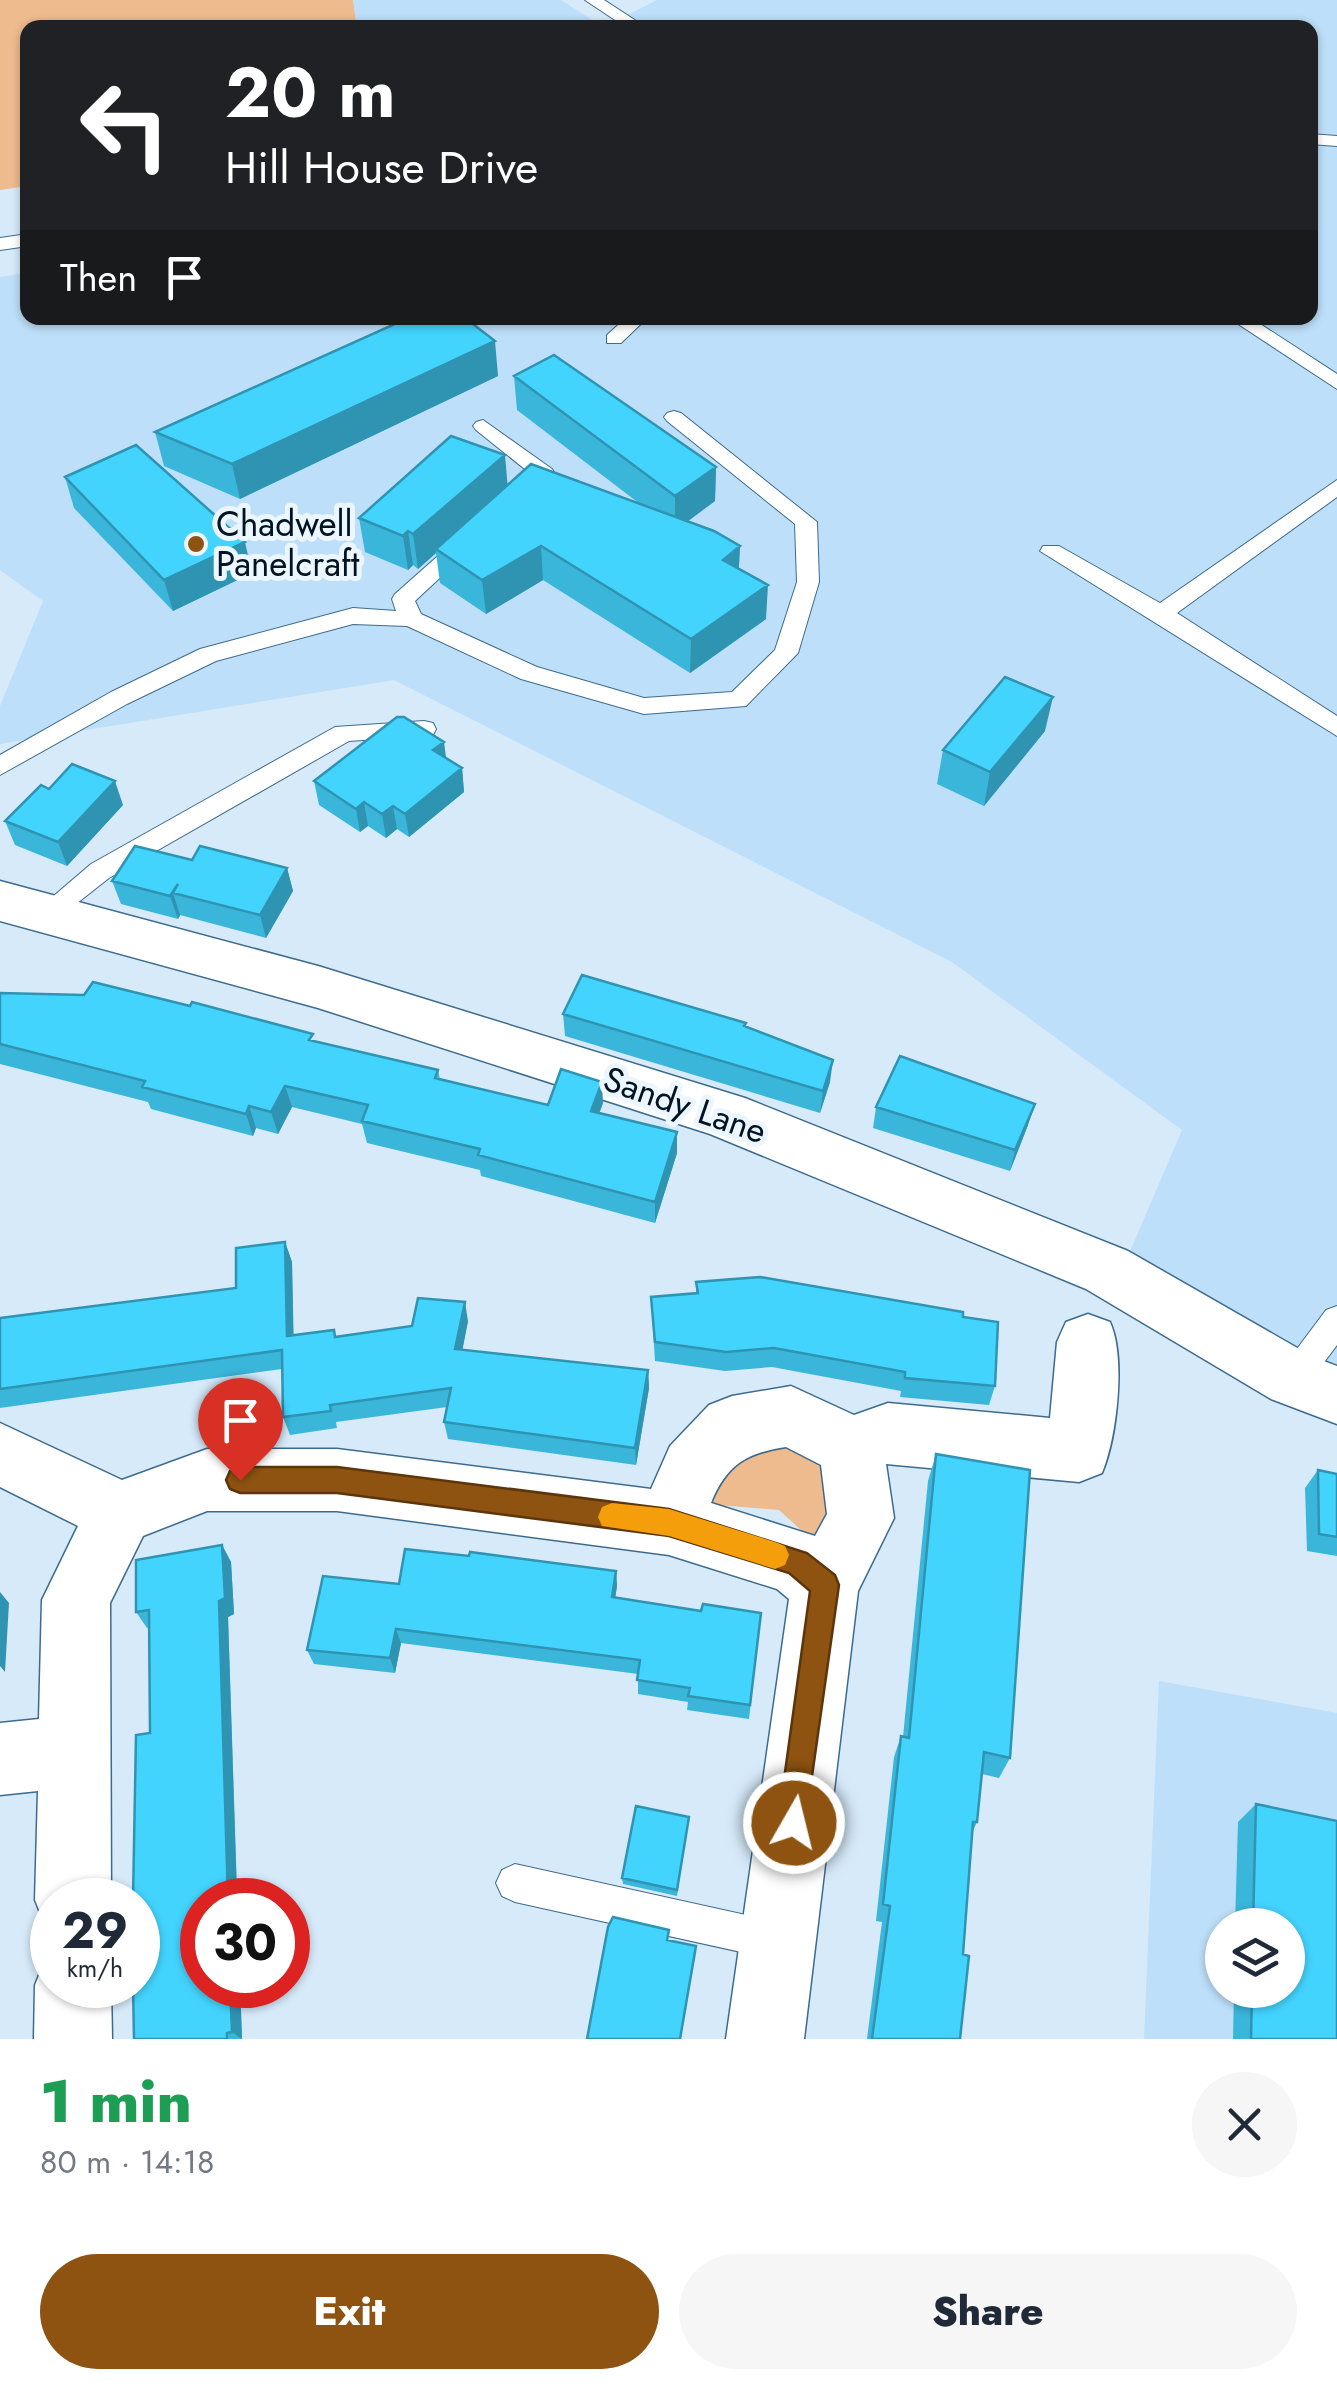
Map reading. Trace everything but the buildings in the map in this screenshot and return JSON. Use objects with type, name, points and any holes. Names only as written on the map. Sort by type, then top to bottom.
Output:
[{"type":"street","name":"Sandy Lane","points":[[24,906],[318,987],[726,1115],[1107,1270],[1315,1387]]},
{"type":"street","points":[[669,1523],[692,1468],[732,1426],[790,1416],[851,1447],[888,1434],[1078,1451],[1088,1342]]},
{"type":"street","points":[[765,2039],[825,1585],[860,1518],[851,1447]]},
{"type":"street","points":[[0,1454],[120,1513]]},
{"type":"street","points":[[73,1878],[76,1600],[120,1513],[207,1480],[337,1480],[669,1523],[798,1562],[825,1585]]},
{"type":"street","points":[[0,1759],[73,1751]]},
{"type":"street","points":[[72,2039],[73,2008]]},
{"type":"lane","points":[[593,0],[626,20]]},
{"type":"lane","points":[[617,14],[629,0]]},
{"type":"lane","points":[[614,340],[630,325]]},
{"type":"lane","points":[[1249,325],[1337,384]]},
{"type":"lane","points":[[0,766],[119,698],[208,655],[353,616],[411,620],[528,673],[644,706],[738,700],[786,653],[808,582],[806,522],[674,417]]},
{"type":"lane","points":[[483,426],[544,474],[516,499]]},
{"type":"lane","points":[[1161,613],[1337,486]]},
{"type":"lane","points":[[411,620],[403,599],[488,524]]},
{"type":"lane","points":[[1052,552],[1161,613],[1337,728]]},
{"type":"lane","points":[[24,906],[100,871],[344,733],[424,729]]},
{"type":"lane","points":[[1315,1387],[1337,1320]]},
{"type":"lane","points":[[515,1883],[778,1942]]},
{"type":"shaded area","points":[[0,0],[353,0],[356,20],[20,20],[20,187],[0,190]]},
{"type":"shaded area","points":[[353,0],[561,0],[592,20],[356,20]]},
{"type":"shaded area","points":[[657,0],[1337,0],[1337,1418],[1128,1256],[1182,1130],[952,962],[394,680],[0,744],[0,706],[43,601],[0,570],[0,277],[20,274],[20,325],[1318,325],[1318,20],[618,20]]},
{"type":"shaded area","points":[[794,1444],[840,1472],[823,1550],[779,1510],[705,1504],[738,1454]]},
{"type":"shaded area","points":[[1159,1681],[1337,1713],[1337,2039],[1144,2039]]},
{"type":"slow traffic","points":[[612,1517],[669,1523],[775,1555]]},
{"type":"place","name":"Chadwell Panelcraft","points":[[196,544]]},
{"type":"route","points":[[240,1480],[337,1480],[669,1523],[798,1562],[825,1585],[794,1823]]}]
